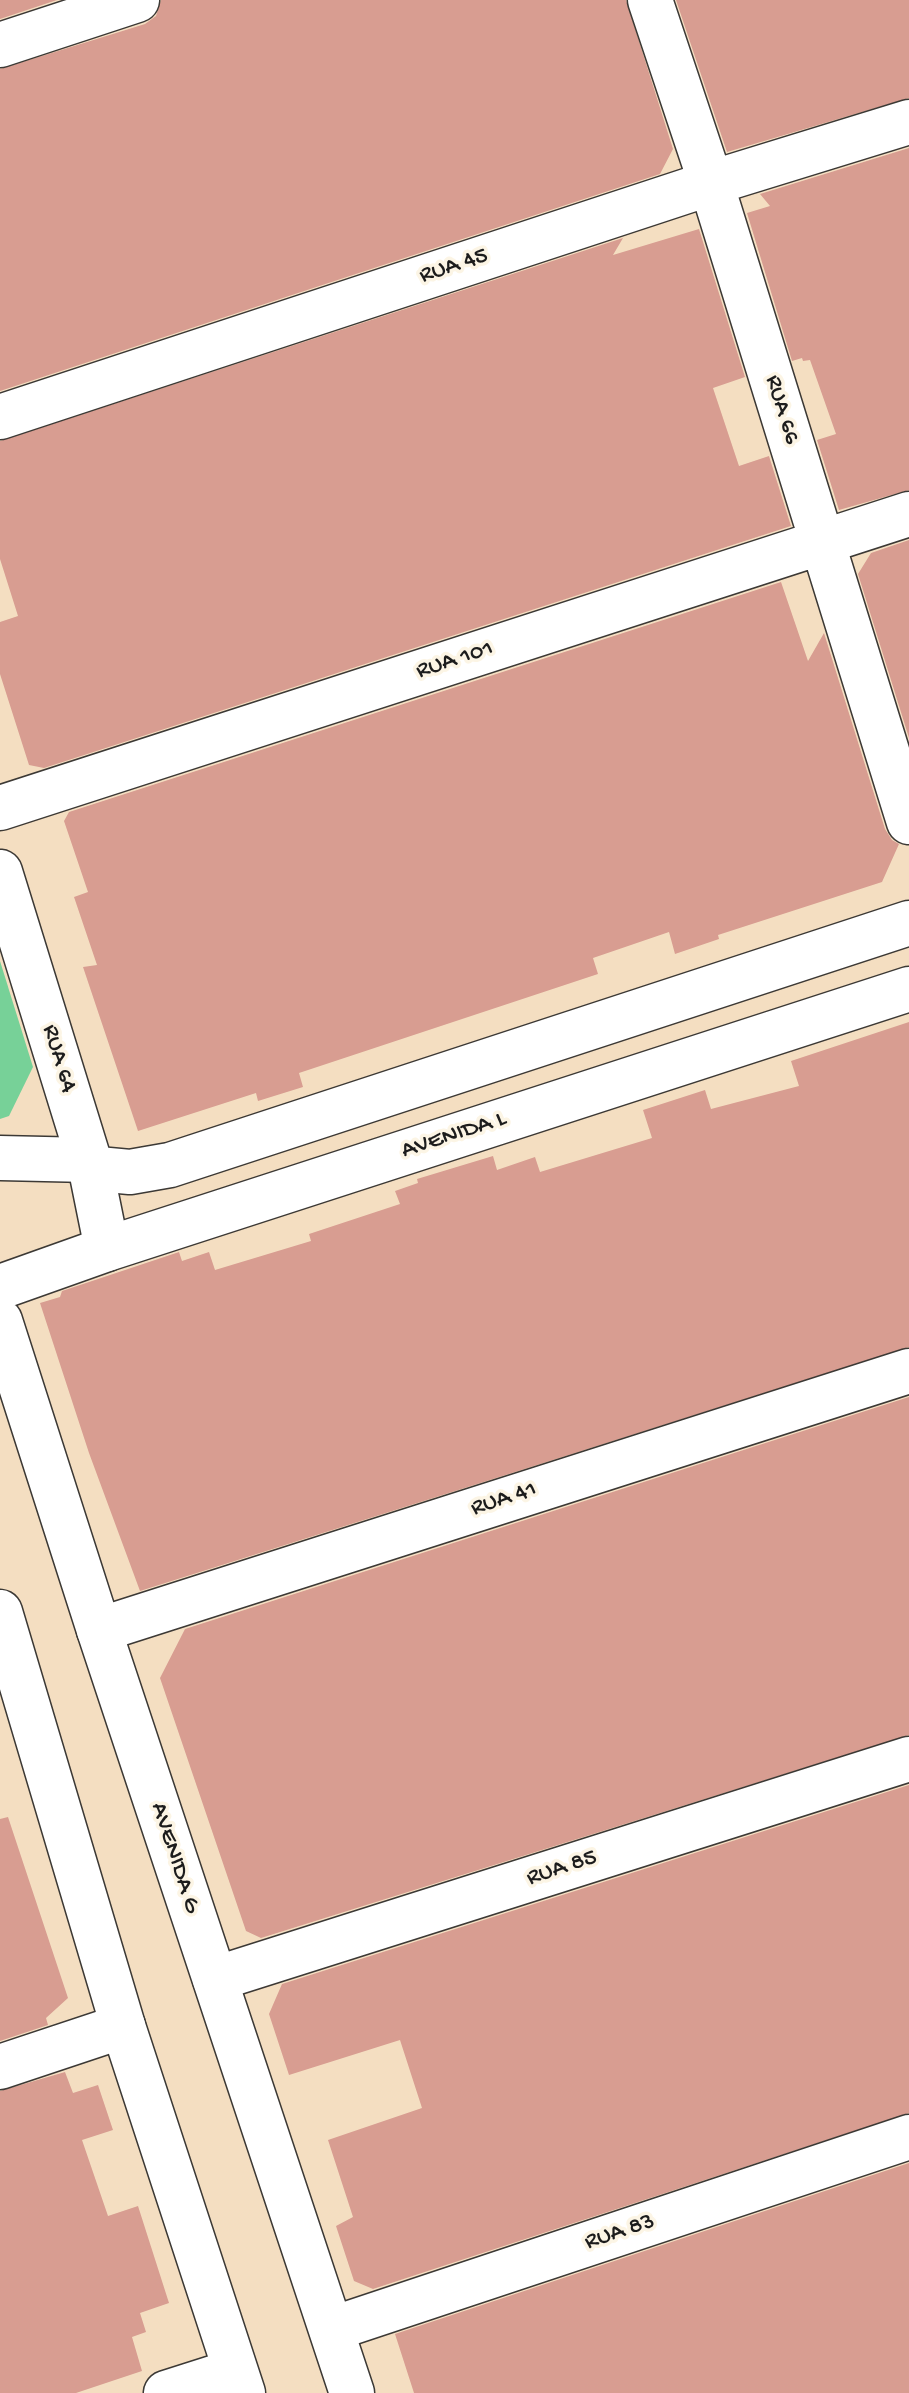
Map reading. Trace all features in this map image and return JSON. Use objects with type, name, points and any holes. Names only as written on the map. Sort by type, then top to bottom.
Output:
[{"type":"street","points":[[0,45],[137,0]]},
{"type":"street","name":"RUA 66","points":[[650,0],[711,183],[909,822]]},
{"type":"street","name":"RUA 45","points":[[0,417],[711,183],[909,122]]},
{"type":"street","name":"RUA 101","points":[[0,808],[909,514]]},
{"type":"street","name":"RUA 64","points":[[0,872],[89,1160],[107,1249]]},
{"type":"street","points":[[0,1158],[89,1160],[98,1169],[130,1172],[170,1165],[909,923]]},
{"type":"street","name":"AVENIDA L","points":[[0,1287],[107,1249],[909,989]]},
{"type":"street","name":"AVENIDA G","points":[[0,1321],[352,2393]]},
{"type":"street","name":"RUA 41","points":[[99,1630],[909,1371]]},
{"type":"street","points":[[0,1612],[9,1673],[239,2382],[166,2393]]},
{"type":"street","name":"RUA 85","points":[[215,1979],[909,1759]]},
{"type":"street","points":[[0,2067],[123,2026]]},
{"type":"street","name":"RUA 83","points":[[332,2329],[909,2137]]},
{"type":"green space","points":[[0,961],[33,1067],[9,1116],[0,1119]]},
{"type":"building","points":[[0,0],[57,0],[0,19]]},
{"type":"building","points":[[161,0],[626,0],[673,149],[660,174],[0,391],[0,69],[145,24],[156,16]]},
{"type":"building","points":[[676,0],[909,0],[909,98],[727,152]]},
{"type":"building","points":[[909,148],[909,490],[839,510],[817,440],[836,434],[810,360],[803,361],[802,358],[792,361],[747,213],[770,206],[760,194]]},
{"type":"building","points":[[699,229],[745,377],[713,388],[739,466],[769,456],[791,526],[44,768],[29,765],[0,674],[0,622],[18,616],[0,559],[0,441],[623,238],[613,255]]},
{"type":"building","points":[[909,540],[909,738],[858,574],[871,553]]},
{"type":"building","points":[[781,582],[808,661],[824,633],[885,829],[899,844],[882,882],[718,935],[719,939],[675,954],[669,932],[593,958],[598,974],[299,1073],[303,1087],[258,1101],[256,1093],[138,1131],[83,967],[97,965],[74,897],[88,892],[64,821],[69,812]]},
{"type":"building","points":[[909,1022],[909,1347],[140,1591],[89,1453],[40,1303],[60,1297],[62,1291],[179,1252],[182,1261],[209,1252],[215,1270],[311,1241],[309,1234],[400,1204],[395,1191],[418,1183],[417,1179],[493,1156],[497,1170],[535,1157],[540,1172],[652,1138],[643,1110],[705,1090],[711,1109],[799,1086],[791,1061]]},
{"type":"building","points":[[909,1397],[909,1735],[261,1938],[246,1931],[160,1678],[185,1629]]},
{"type":"building","points":[[909,1785],[909,2113],[373,2289],[354,2281],[336,2226],[353,2217],[328,2140],[422,2108],[400,2040],[289,2075],[269,2014],[282,1984]]},
{"type":"building","points":[[8,1817],[68,1998],[46,2018],[48,2025],[0,2041],[0,1819]]},
{"type":"building","points":[[65,2072],[73,2093],[98,2085],[113,2130],[82,2140],[108,2216],[138,2206],[169,2303],[140,2313],[146,2332],[132,2337],[142,2371],[76,2393],[0,2393],[0,2091]]},
{"type":"building","points":[[909,2163],[909,2393],[414,2393],[395,2334]]}]
